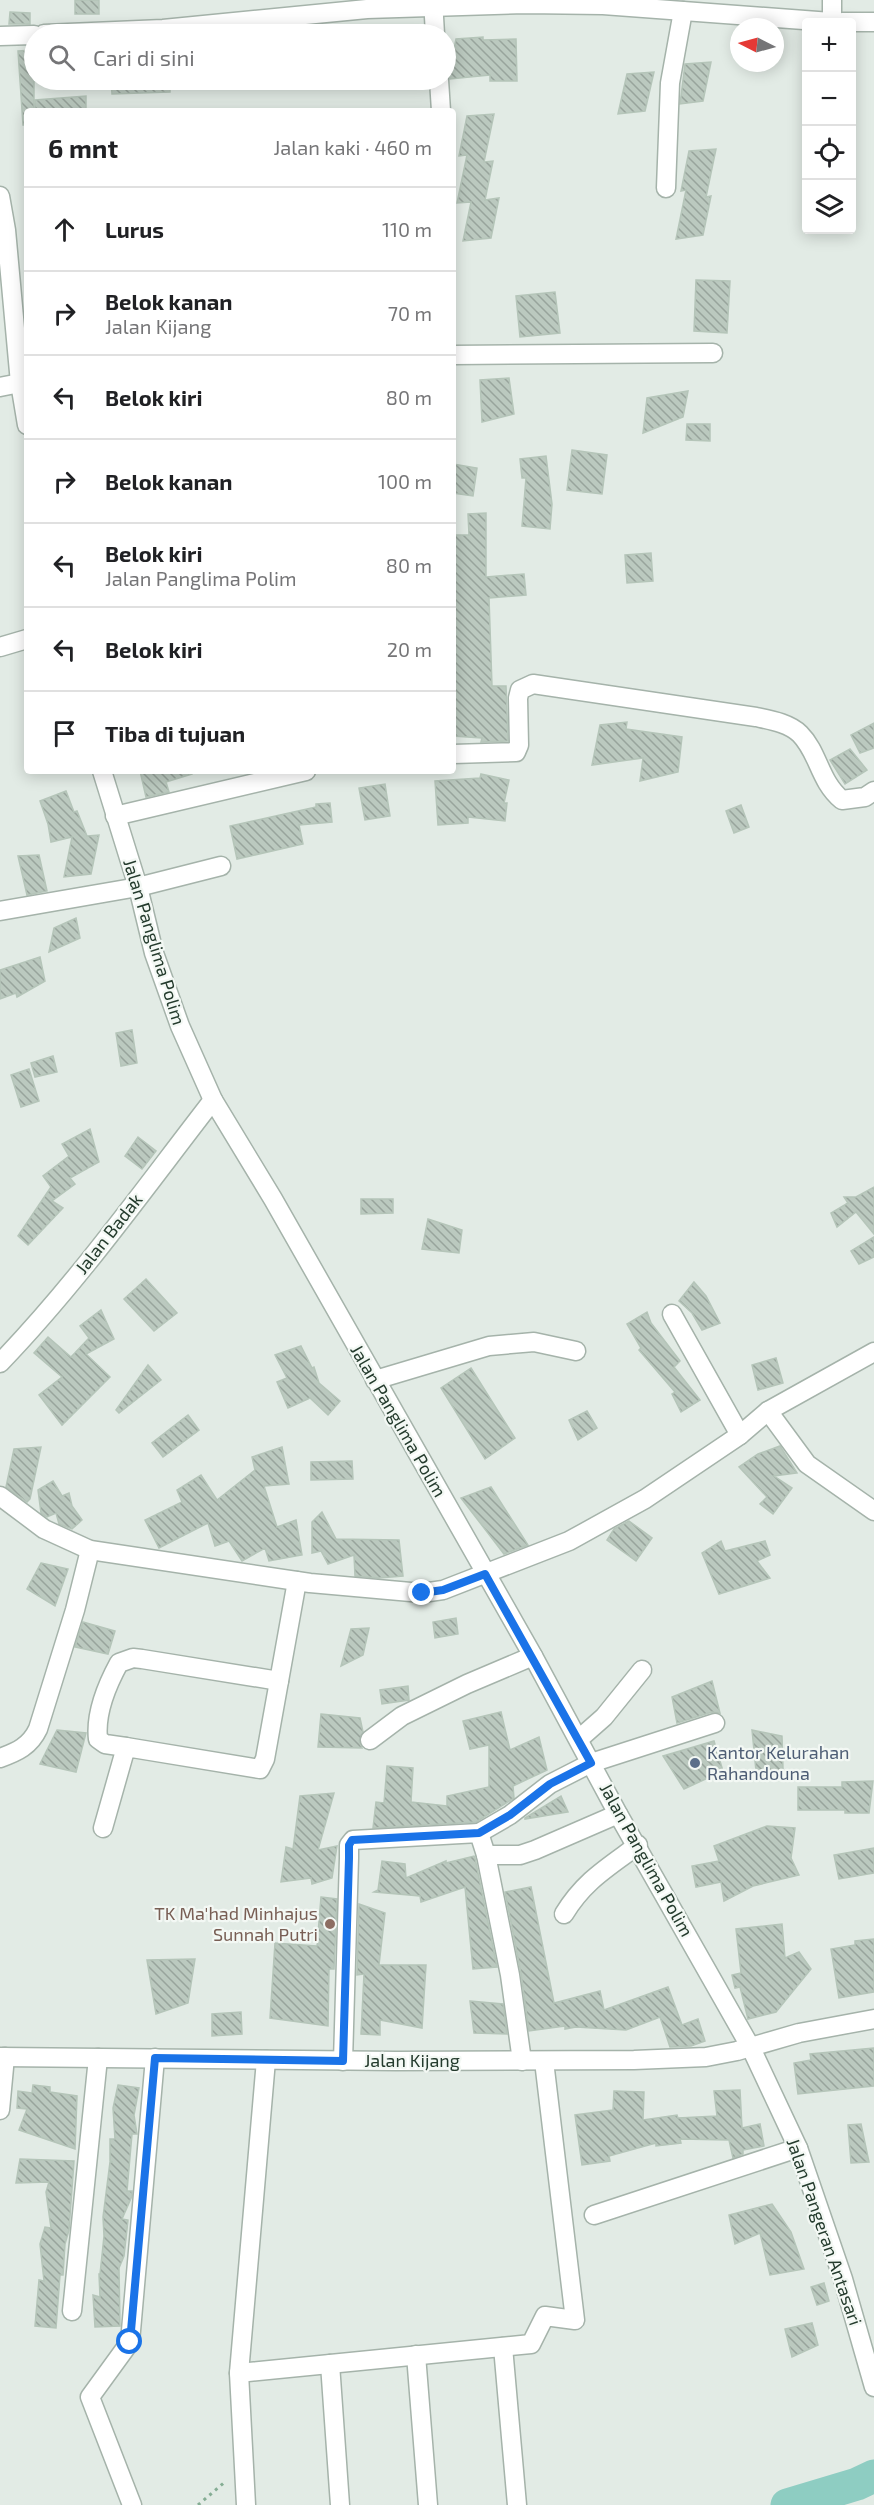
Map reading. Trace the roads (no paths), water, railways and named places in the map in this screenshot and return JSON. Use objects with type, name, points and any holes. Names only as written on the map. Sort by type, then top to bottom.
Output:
[{"type":"street","points":[[832,0],[832,18]]},
{"type":"street","points":[[214,24],[433,4],[603,3],[802,20]]},
{"type":"street","points":[[433,4],[434,24]]},
{"type":"street","points":[[666,188],[670,83],[683,11]]},
{"type":"street","points":[[856,22],[874,22]]},
{"type":"street","points":[[0,36],[24,35]]},
{"type":"street","points":[[440,90],[441,108]]},
{"type":"street","points":[[0,196],[24,405]]},
{"type":"street","points":[[456,355],[713,352]]},
{"type":"street","points":[[0,387],[20,383]]},
{"type":"street","points":[[0,647],[24,640]]},
{"type":"street","points":[[456,754],[516,752],[519,745],[518,698],[520,690],[533,684],[756,717],[783,724],[799,734],[814,756],[830,790],[842,800],[865,797],[874,791]]},
{"type":"street","name":"Jalan Panglima Polim","points":[[103,774],[138,887],[154,953],[180,1026],[213,1100],[273,1199],[533,1656],[618,1814],[638,1845],[751,2048]]},
{"type":"street","points":[[115,816],[293,774]]},
{"type":"street","points":[[0,911],[138,887],[221,866]]},
{"type":"street","name":"Jalan Badak","points":[[0,1363],[35,1327],[213,1100]]},
{"type":"street","points":[[672,1314],[740,1434]]},
{"type":"street","points":[[375,1380],[489,1346],[534,1342],[576,1351]]},
{"type":"street","points":[[0,1496],[44,1530],[90,1550],[297,1581],[422,1593],[443,1590],[568,1541],[645,1499],[740,1434],[768,1411],[874,1352]]},
{"type":"street","points":[[768,1411],[807,1464],[874,1511]]},
{"type":"street","points":[[0,1758],[16,1752],[32,1741],[38,1729],[75,1610],[90,1550]]},
{"type":"street","points":[[279,1681],[133,1658],[119,1663],[109,1681],[97,1729],[98,1739],[105,1744],[260,1769],[265,1760],[297,1581]]},
{"type":"street","points":[[370,1740],[412,1710],[533,1656]]},
{"type":"street","points":[[579,1739],[604,1717],[642,1670]]},
{"type":"street","points":[[343,2061],[349,1845],[358,1838],[479,1833],[510,1815],[550,1784],[591,1763],[715,1723]]},
{"type":"street","points":[[103,1828],[126,1747]]},
{"type":"street","points":[[486,1855],[512,1855],[527,1852],[618,1814]]},
{"type":"street","points":[[479,1833],[486,1855],[510,1975],[522,2061]]},
{"type":"street","points":[[564,1914],[576,1894],[590,1880],[638,1845]]},
{"type":"street","name":"Jalan Kijang","points":[[3,2057],[544,2061],[706,2057],[751,2048],[799,2033],[874,2019]]},
{"type":"street","name":"Jalan Pangeran Antasari","points":[[751,2048],[798,2148],[843,2279],[874,2387]]},
{"type":"street","points":[[0,2110],[3,2057]]},
{"type":"street","points":[[72,2312],[98,2058]]},
{"type":"street","points":[[132,2505],[90,2397],[130,2342],[155,2058]]},
{"type":"street","points":[[246,2505],[239,2373],[266,2060]]},
{"type":"street","points":[[239,2373],[531,2344],[545,2316],[575,2320],[544,2061]]},
{"type":"street","points":[[594,2215],[798,2148]]},
{"type":"street","points":[[503,2347],[518,2505]]},
{"type":"street","points":[[416,2355],[428,2505]]},
{"type":"street","points":[[330,2364],[340,2505]]},
{"type":"waterway","points":[[787,2505],[857,2484],[874,2476]]},
{"type":"place","name":"Kantor Kelurahan Rahandouna","points":[[695,1763]]},
{"type":"place","name":"TK Ma'had Minhajus Sunnah Putri","points":[[330,1924]]}]
